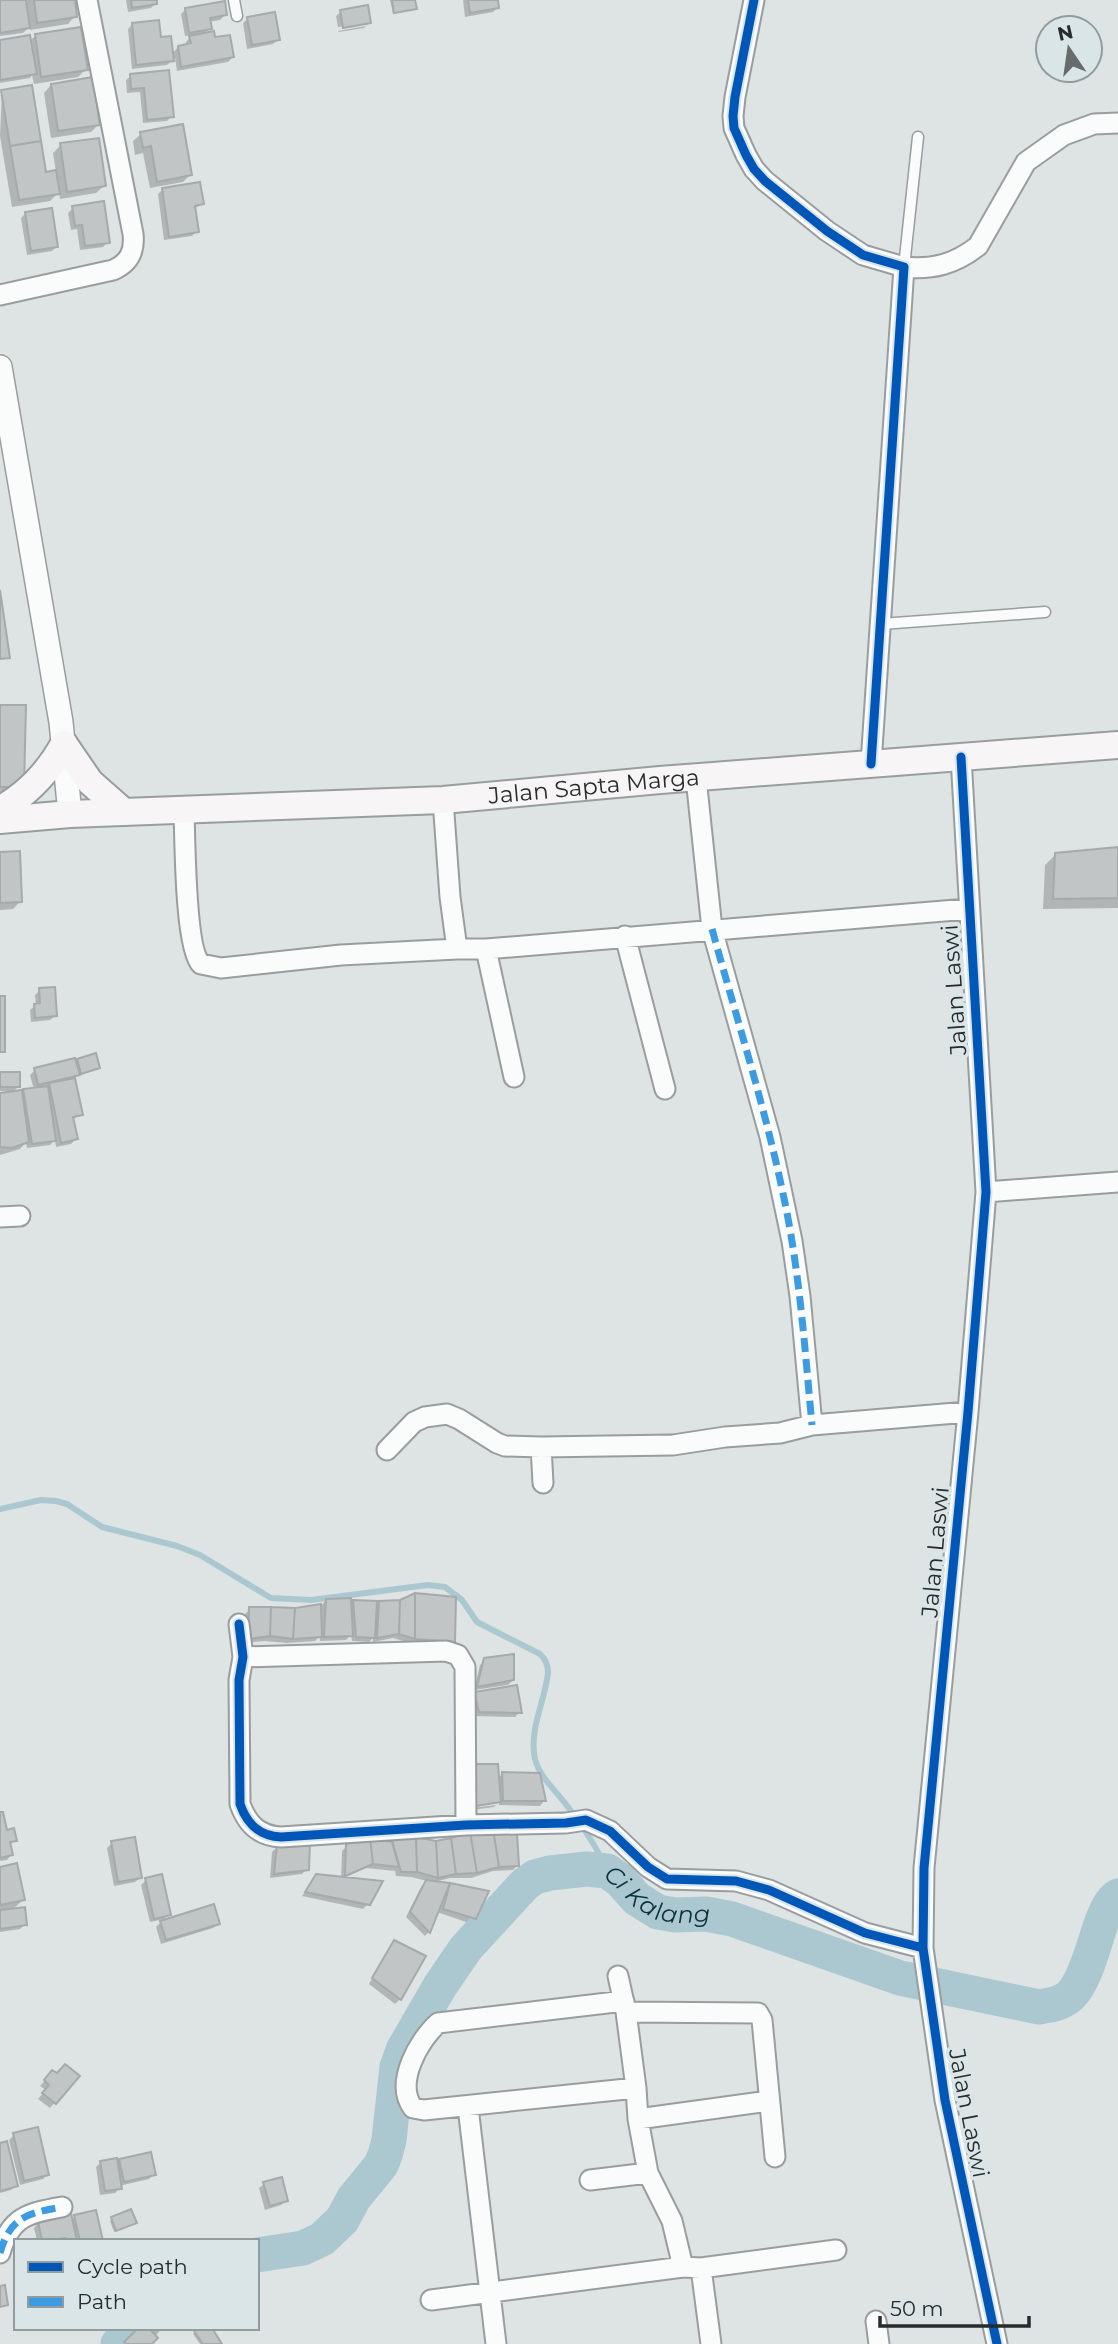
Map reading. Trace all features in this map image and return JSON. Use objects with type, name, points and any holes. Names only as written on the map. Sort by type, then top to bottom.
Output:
[{"type":"main road","points":[[0,810],[41,779],[64,744],[90,782],[124,812]]},
{"type":"main road","name":"Jalan Sapta Marga","points":[[0,820],[71,814],[443,800],[1118,745]]},
{"type":"street","points":[[0,295],[113,270],[123,265],[132,253],[133,234],[87,0]]},
{"type":"street","points":[[754,0],[735,97],[733,116],[737,138],[750,162],[765,181],[827,232],[863,254],[904,267],[937,267],[968,254],[978,246],[1026,162],[1063,135],[1094,124],[1118,123]]},
{"type":"street","points":[[871,764],[904,267]]},
{"type":"street","points":[[0,367],[64,744],[71,814]]},
{"type":"street","name":"Jalan Laswi","points":[[961,757],[986,1192],[968,1412],[924,1868],[924,1955],[945,2100],[997,2344]]},
{"type":"street","points":[[696,778],[712,929],[770,1137],[785,1203],[800,1296],[813,1425]]},
{"type":"street","points":[[443,800],[450,897],[457,949]]},
{"type":"street","points":[[184,811],[190,927],[194,954],[201,964],[221,968],[341,955],[486,949],[968,909]]},
{"type":"street","points":[[625,936],[665,1089]]},
{"type":"street","points":[[486,949],[514,1077]]},
{"type":"street","points":[[986,1192],[1118,1182]]},
{"type":"street","points":[[0,1217],[20,1216]]},
{"type":"street","points":[[387,1450],[414,1422],[425,1417],[447,1414],[505,1447],[541,1447],[673,1445],[725,1437],[780,1433],[813,1425],[968,1412]]},
{"type":"street","points":[[541,1447],[542,1483]]},
{"type":"street","points":[[240,1624],[243,1657],[239,1680],[240,1804],[254,1828],[272,1837],[586,1820],[610,1831],[648,1867],[667,1878],[736,1881],[758,1887],[924,1955]]},
{"type":"street","points":[[243,1657],[446,1651],[458,1655],[465,1667],[466,1825]]},
{"type":"street","points":[[618,1976],[625,2007],[638,2119],[648,2173],[673,2221],[692,2268],[711,2344]]},
{"type":"street","points":[[636,2088],[544,2096],[468,2107],[418,2109],[413,2108],[407,2098],[406,2079],[430,2030],[439,2023],[625,2007],[758,2012],[762,2020],[775,2157]]},
{"type":"street","points":[[638,2119],[769,2102]]},
{"type":"street","points":[[468,2107],[496,2344]]},
{"type":"street","points":[[590,2180],[648,2173]]},
{"type":"street","points":[[0,2253],[8,2231],[16,2222],[35,2212],[62,2207]]},
{"type":"street","points":[[431,2300],[836,2250]]},
{"type":"street","points":[[876,2321],[879,2344]]},
{"type":"lane","points":[[234,0],[237,16]]},
{"type":"lane","points":[[904,267],[918,137]]},
{"type":"lane","points":[[881,624],[1045,612]]},
{"type":"building","points":[[0,0],[26,0],[30,28],[0,33]]},
{"type":"building","points":[[34,0],[75,0],[77,17],[37,23]]},
{"type":"building","points":[[131,0],[157,0],[157,4],[132,8]]},
{"type":"building","points":[[392,0],[415,0],[417,9],[394,13]]},
{"type":"building","points":[[468,0],[498,0],[499,8],[470,13]]},
{"type":"building","points":[[225,1],[227,15],[210,18],[212,29],[189,33],[185,8]]},
{"type":"building","points":[[368,5],[371,23],[343,28],[340,10]]},
{"type":"building","points":[[275,12],[280,40],[252,45],[247,17]]},
{"type":"building","points":[[159,20],[161,37],[171,36],[174,61],[136,65],[132,23]]},
{"type":"building","points":[[81,27],[88,70],[41,77],[35,34]]},
{"type":"building","points":[[214,31],[215,37],[230,35],[234,57],[181,67],[178,46],[191,43],[189,36]]},
{"type":"building","points":[[30,35],[37,74],[0,80],[0,40]]},
{"type":"building","points":[[169,70],[174,117],[147,120],[144,88],[131,89],[130,74]]},
{"type":"building","points":[[93,77],[100,125],[58,131],[51,84]]},
{"type":"building","points":[[32,85],[41,141],[10,146],[1,90]]},
{"type":"building","points":[[183,124],[192,175],[157,182],[151,146],[143,148],[140,132]]},
{"type":"building","points":[[99,138],[106,186],[67,192],[60,143]]},
{"type":"building","points":[[41,141],[46,172],[56,170],[60,194],[19,200],[10,146]]},
{"type":"building","points":[[200,182],[204,204],[195,206],[199,232],[169,237],[162,188]]},
{"type":"building","points":[[104,201],[110,243],[85,246],[82,225],[75,226],[72,206]]},
{"type":"building","points":[[52,208],[58,247],[31,251],[25,212]]},
{"type":"building","points":[[0,590],[10,658],[0,659]]},
{"type":"building","points":[[0,705],[26,705],[24,787],[0,787]]},
{"type":"building","points":[[1118,847],[1118,898],[1053,899],[1055,853]]},
{"type":"building","points":[[20,851],[22,902],[0,903],[0,852]]},
{"type":"building","points":[[55,987],[57,1016],[35,1018],[34,1004],[40,1003],[39,988]]},
{"type":"building","points":[[0,996],[5,996],[5,1052],[0,1052]]},
{"type":"building","points":[[96,1053],[100,1068],[81,1074],[77,1059]]},
{"type":"building","points":[[75,1058],[80,1075],[38,1085],[34,1068]]},
{"type":"building","points":[[0,1072],[20,1072],[20,1087],[0,1087]]},
{"type":"building","points":[[75,1078],[83,1115],[73,1117],[78,1139],[61,1143],[49,1083]]},
{"type":"building","points":[[48,1086],[56,1141],[32,1144],[23,1089]]},
{"type":"building","points":[[22,1090],[29,1142],[12,1148],[0,1147],[0,1093]]},
{"type":"building","points":[[415,1593],[456,1597],[455,1642],[415,1639]]},
{"type":"building","points":[[415,1593],[415,1639],[399,1634],[400,1600]]},
{"type":"building","points":[[351,1598],[353,1636],[324,1637],[326,1599]]},
{"type":"building","points":[[353,1600],[377,1601],[375,1638],[356,1637]]},
{"type":"building","points":[[400,1600],[399,1634],[377,1638],[379,1601]]},
{"type":"building","points":[[321,1604],[322,1637],[293,1639],[295,1608]]},
{"type":"building","points":[[249,1607],[271,1607],[270,1636],[248,1639]]},
{"type":"building","points":[[271,1607],[295,1608],[293,1639],[270,1636]]},
{"type":"building","points":[[514,1654],[514,1680],[477,1687],[484,1658]]},
{"type":"building","points":[[517,1685],[522,1713],[479,1712],[474,1692]]},
{"type":"building","points":[[471,1764],[498,1764],[501,1802],[476,1806]]},
{"type":"building","points":[[502,1772],[540,1773],[546,1801],[503,1801]]},
{"type":"building","points":[[0,1812],[3,1812],[7,1830],[14,1828],[17,1841],[10,1842],[13,1855],[0,1858]]},
{"type":"building","points":[[470,1832],[494,1835],[499,1867],[477,1873]]},
{"type":"building","points":[[470,1832],[477,1873],[456,1874],[451,1838]]},
{"type":"building","points":[[517,1833],[519,1866],[499,1867],[494,1835]]},
{"type":"building","points":[[135,1837],[142,1878],[118,1882],[111,1841]]},
{"type":"building","points":[[391,1837],[416,1837],[417,1872],[401,1872]]},
{"type":"building","points":[[416,1837],[436,1841],[438,1878],[417,1872]]},
{"type":"building","points":[[370,1838],[392,1842],[399,1867],[373,1864]]},
{"type":"building","points":[[370,1838],[373,1864],[345,1876],[346,1844]]},
{"type":"building","points":[[451,1838],[456,1874],[438,1878],[436,1841]]},
{"type":"building","points":[[310,1840],[309,1870],[274,1874],[277,1845]]},
{"type":"building","points":[[17,1863],[25,1900],[0,1905],[0,1867]]},
{"type":"building","points":[[162,1874],[171,1915],[154,1919],[145,1878]]},
{"type":"building","points":[[316,1874],[383,1881],[370,1905],[305,1892]]},
{"type":"building","points":[[426,1880],[450,1883],[430,1933],[410,1912]]},
{"type":"building","points":[[450,1883],[489,1891],[476,1919],[443,1909]]},
{"type":"building","points":[[214,1904],[220,1924],[166,1940],[160,1921]]},
{"type":"building","points":[[25,1907],[27,1925],[0,1929],[0,1910]]},
{"type":"building","points":[[394,1940],[426,1956],[401,2000],[372,1978]]},
{"type":"building","points":[[65,2064],[80,2076],[56,2104],[42,2093],[49,2085],[44,2080],[52,2070],[57,2073]]},
{"type":"building","points":[[38,2127],[49,2175],[24,2181],[13,2133]]},
{"type":"building","points":[[7,2141],[18,2186],[0,2191],[0,2143]]},
{"type":"building","points":[[151,2152],[156,2175],[124,2182],[119,2159]]},
{"type":"building","points":[[117,2158],[122,2189],[105,2191],[100,2161]]},
{"type":"building","points":[[282,2177],[288,2201],[270,2206],[263,2182]]},
{"type":"building","points":[[131,2209],[137,2223],[116,2231],[111,2217]]},
{"type":"building","points":[[96,2210],[103,2239],[80,2239],[74,2215]]},
{"type":"building","points":[[71,2213],[77,2239],[42,2239],[38,2221]]},
{"type":"building","points":[[5,2285],[8,2305],[0,2307],[0,2286]]},
{"type":"building","points":[[136,2330],[151,2330],[158,2338],[152,2344],[124,2342]]},
{"type":"building","points":[[213,2330],[222,2344],[203,2344],[194,2331]]},
{"type":"waterway","points":[[0,1509],[41,1500],[67,1504],[102,1527],[177,1546],[200,1555],[271,1598],[311,1600],[428,1585],[445,1587],[462,1600],[477,1622],[540,1654],[545,1660],[548,1673],[534,1732],[534,1753],[538,1768],[589,1838],[607,1871]]},
{"type":"waterway","name":"Ci Kalang","points":[[259,2255],[303,2248],[322,2239],[342,2220],[354,2198],[381,2165],[385,2155],[397,2067],[403,2050],[440,1986],[466,1948],[525,1884],[535,1877],[587,1869],[607,1871],[620,1880],[637,1899],[658,1912],[675,1915],[706,1914],[732,1919],[900,1978],[1039,2007],[1063,2001],[1075,1990],[1085,1972],[1106,1912],[1118,1896]]},
{"type":"waterway","name":"Ci Kalang","points":[[118,2344],[131,2330]]},
{"type":"marked path","points":[[712,929],[760,1099],[785,1203],[798,1286],[812,1425]]},
{"type":"marked path","points":[[0,2253],[9,2231],[15,2224],[30,2215],[62,2207]]},
{"type":"cycle path","points":[[754,0],[733,116],[734,128],[746,155],[765,181],[827,231],[863,255],[904,267],[871,764]]},
{"type":"cycle path","points":[[961,757],[986,1192],[968,1412],[924,1868],[923,1948],[945,2100],[997,2344]]},
{"type":"cycle path","points":[[239,1624],[243,1657],[239,1680],[240,1804],[250,1823],[266,1834],[281,1837],[586,1820],[610,1831],[648,1867],[667,1879],[736,1881],[769,1890],[865,1933],[923,1948]]}]
